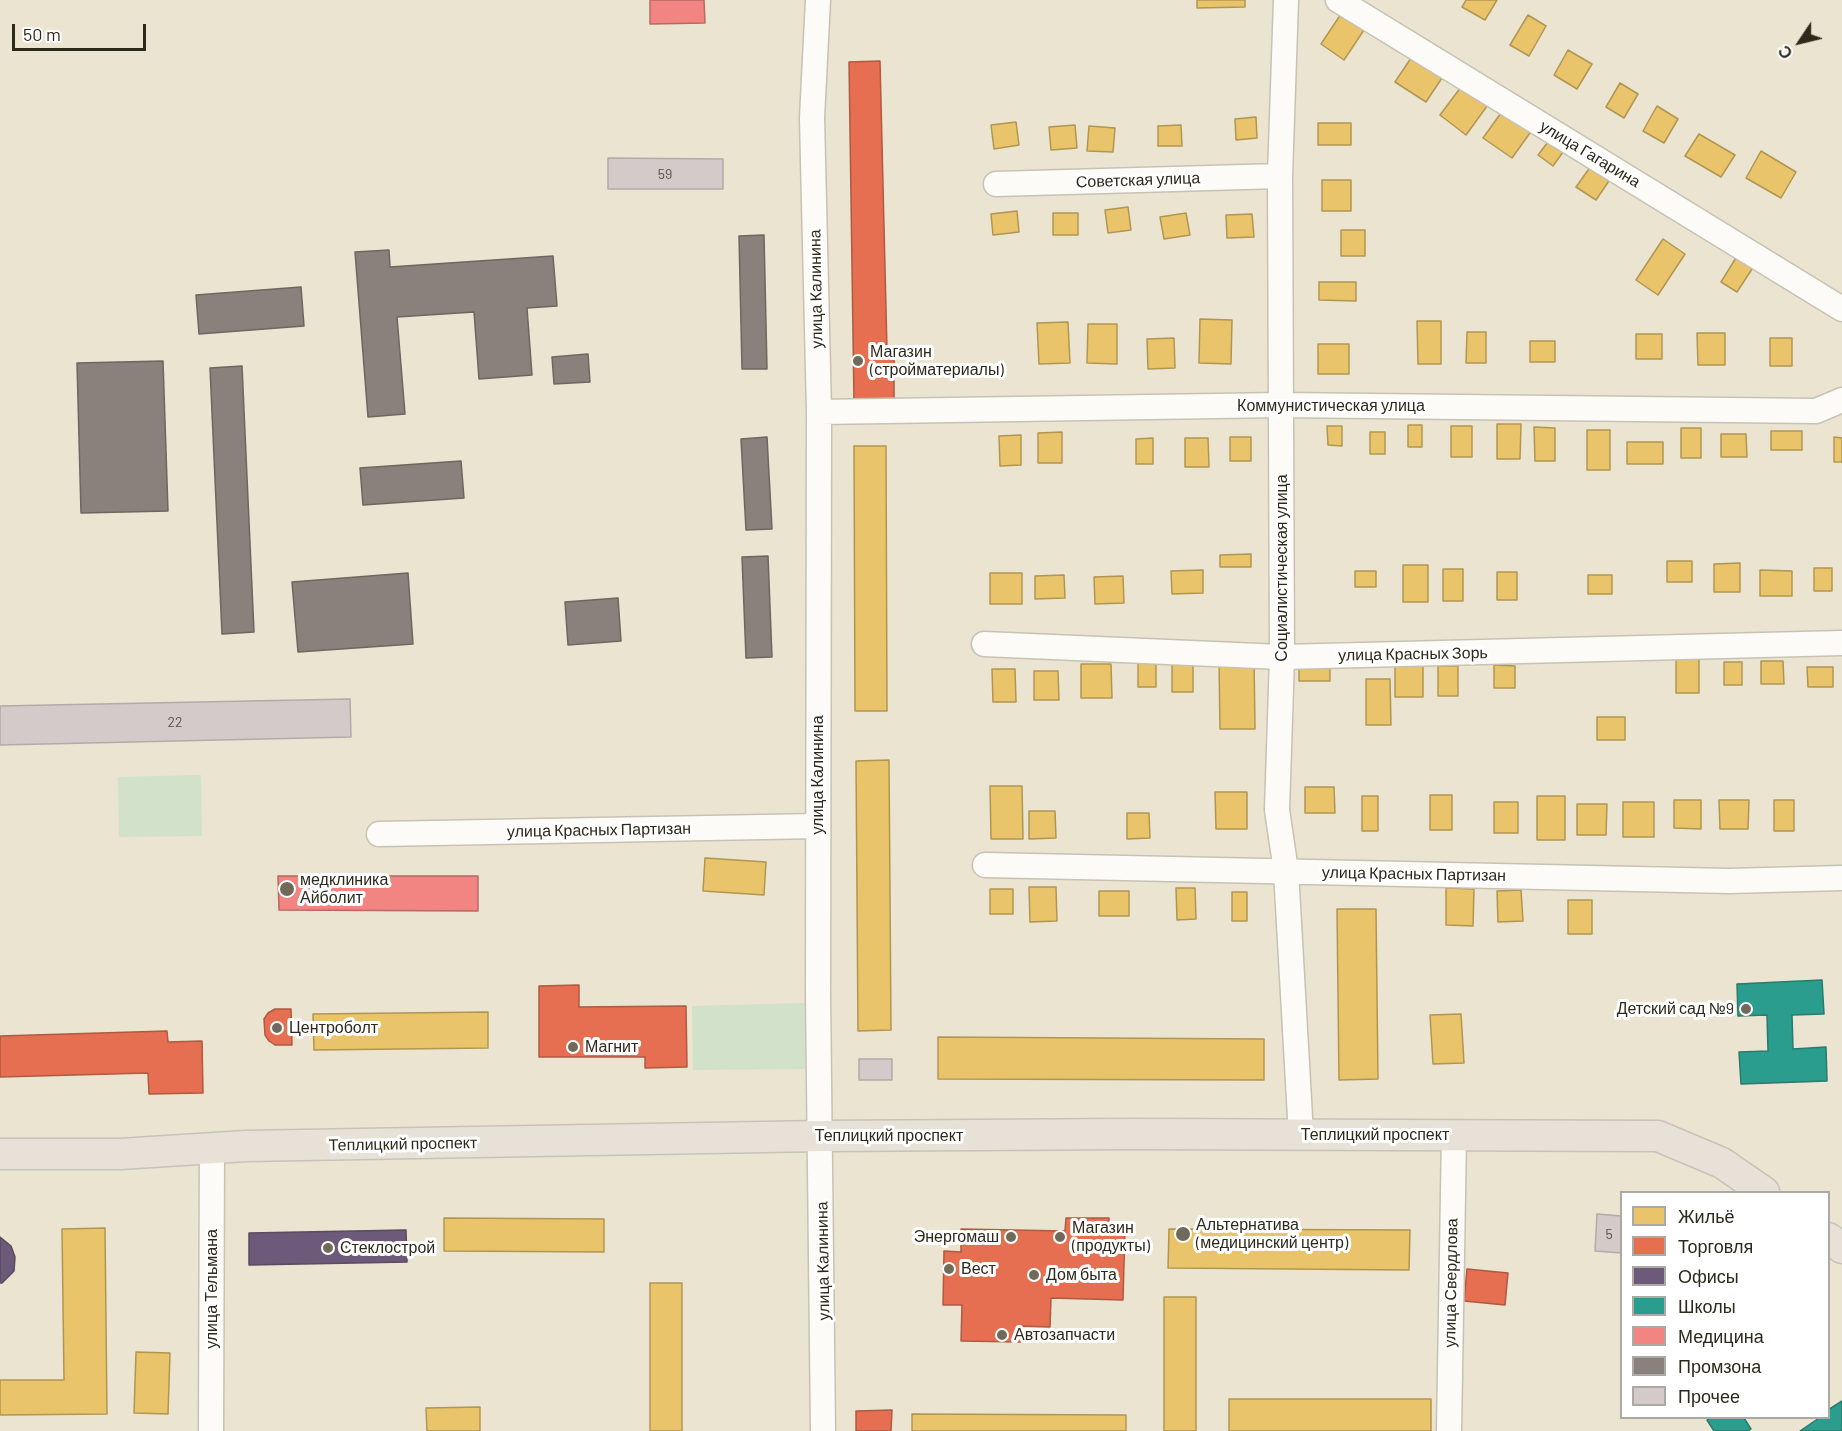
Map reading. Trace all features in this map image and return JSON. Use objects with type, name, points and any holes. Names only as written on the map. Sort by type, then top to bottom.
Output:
[{"type":"main road","name":"Теплицкий проспект","points":[[0,1154],[120,1154],[212,1147],[821,1136],[1659,1136],[1722,1163],[1763,1191]]},
{"type":"street","name":"улица Калинина","points":[[818,0],[812,118],[819,412],[818,993],[824,1431]]},
{"type":"street","name":"Социалистическая улица","points":[[1286,0],[1280,176],[1282,657],[1277,810],[1286,871],[1301,1135]]},
{"type":"street","name":"улица Гагарина","points":[[1338,0],[1842,309]]},
{"type":"street","name":"Советская улица","points":[[996,184],[1280,176]]},
{"type":"street","name":"Коммунистическая улица","points":[[819,412],[1282,405],[1816,411],[1842,400]]},
{"type":"street","name":"улица Красных Зорь","points":[[984,644],[1282,657],[1842,643]]},
{"type":"street","name":"улица Красных Партизан","points":[[379,834],[818,826]]},
{"type":"street","name":"улица Красных Партизан","points":[[985,865],[1729,881],[1842,878]]},
{"type":"street","name":"улица Свердлова","points":[[1449,1431],[1454,1135]]},
{"type":"street","name":"улица Тельмана","points":[[211,1431],[212,1147]]},
{"type":"green space","points":[[201,775],[202,836],[119,837],[118,777]]},
{"type":"green space","points":[[805,1003],[805,1069],[693,1070],[692,1006]]},
{"type":"building: Жильё","points":[[1197,0],[1245,0],[1245,7],[1197,8]]},
{"type":"building: Жильё","points":[[1466,0],[1497,0],[1485,20],[1462,7]]},
{"type":"building: Жильё","points":[[1341,14],[1364,30],[1344,60],[1321,44]]},
{"type":"building: Жильё","points":[[1528,15],[1546,26],[1529,56],[1510,45]]},
{"type":"building: Жильё","points":[[1568,50],[1592,64],[1577,89],[1554,75]]},
{"type":"building: Жильё","points":[[1413,55],[1444,75],[1426,102],[1395,82]]},
{"type":"building: Жильё","points":[[1464,83],[1490,102],[1466,135],[1440,115]]},
{"type":"building: Жильё","points":[[1620,83],[1638,94],[1624,118],[1606,107]]},
{"type":"building: Жильё","points":[[1506,106],[1535,126],[1512,158],[1483,138]]},
{"type":"building: Жильё","points":[[1657,106],[1678,119],[1664,143],[1643,131]]},
{"type":"building: Жильё","points":[[1256,117],[1257,138],[1236,140],[1235,119]]},
{"type":"building: Жильё","points":[[1016,122],[1019,145],[994,149],[991,125]]},
{"type":"building: Жильё","points":[[1318,123],[1351,123],[1351,145],[1318,145]]},
{"type":"building: Жильё","points":[[1075,125],[1077,148],[1051,150],[1049,127]]},
{"type":"building: Жильё","points":[[1181,125],[1182,146],[1158,146],[1158,126]]},
{"type":"building: Жильё","points":[[1089,126],[1115,128],[1113,152],[1087,151]]},
{"type":"building: Жильё","points":[[1554,134],[1568,145],[1553,166],[1538,155]]},
{"type":"building: Жильё","points":[[1699,134],[1735,155],[1721,177],[1685,156]]},
{"type":"building: Жильё","points":[[1761,151],[1796,172],[1781,198],[1746,178]]},
{"type":"building: Жильё","points":[[1596,159],[1615,172],[1596,200],[1576,187]]},
{"type":"building: Жильё","points":[[1322,180],[1351,180],[1351,211],[1322,211]]},
{"type":"building: Жильё","points":[[1128,207],[1131,230],[1108,233],[1105,210]]},
{"type":"building: Жильё","points":[[1017,211],[1019,232],[993,235],[991,214]]},
{"type":"building: Жильё","points":[[1053,213],[1078,213],[1078,235],[1053,235]]},
{"type":"building: Жильё","points":[[1186,213],[1190,235],[1164,239],[1160,217]]},
{"type":"building: Жильё","points":[[1252,214],[1254,237],[1227,238],[1226,215]]},
{"type":"building: Жильё","points":[[1341,230],[1365,230],[1365,256],[1341,256]]},
{"type":"building: Жильё","points":[[1663,239],[1685,254],[1658,295],[1636,280]]},
{"type":"building: Жильё","points":[[1739,253],[1756,263],[1737,292],[1721,282]]},
{"type":"building: Жильё","points":[[1319,282],[1356,282],[1356,301],[1319,300]]},
{"type":"building: Жильё","points":[[1200,319],[1232,320],[1231,364],[1199,363]]},
{"type":"building: Жильё","points":[[1417,321],[1441,321],[1441,364],[1418,364]]},
{"type":"building: Жильё","points":[[1068,322],[1070,363],[1039,364],[1037,323]]},
{"type":"building: Жильё","points":[[1088,324],[1117,324],[1117,364],[1087,363]]},
{"type":"building: Жильё","points":[[1467,332],[1486,332],[1486,363],[1466,363]]},
{"type":"building: Жильё","points":[[1697,333],[1725,333],[1725,365],[1698,365]]},
{"type":"building: Жильё","points":[[1636,334],[1662,334],[1662,359],[1636,359]]},
{"type":"building: Жильё","points":[[1174,338],[1175,368],[1148,369],[1147,339]]},
{"type":"building: Жильё","points":[[1770,338],[1792,338],[1792,366],[1770,366]]},
{"type":"building: Жильё","points":[[1530,341],[1555,341],[1555,362],[1530,362]]},
{"type":"building: Жильё","points":[[1318,344],[1349,344],[1349,374],[1318,374]]},
{"type":"building: Жильё","points":[[1497,424],[1521,424],[1520,459],[1497,459]]},
{"type":"building: Жильё","points":[[1408,425],[1422,425],[1422,447],[1408,447]]},
{"type":"building: Жильё","points":[[1327,426],[1342,426],[1342,446],[1328,445]]},
{"type":"building: Жильё","points":[[1451,426],[1472,426],[1472,457],[1451,457]]},
{"type":"building: Жильё","points":[[1534,427],[1555,428],[1555,461],[1535,461]]},
{"type":"building: Жильё","points":[[1681,428],[1701,428],[1701,458],[1681,458]]},
{"type":"building: Жильё","points":[[1587,430],[1610,430],[1610,470],[1587,470]]},
{"type":"building: Жильё","points":[[1771,431],[1802,431],[1802,450],[1771,450]]},
{"type":"building: Жильё","points":[[1062,432],[1062,463],[1038,463],[1038,433]]},
{"type":"building: Жильё","points":[[1370,432],[1385,432],[1385,454],[1370,454]]},
{"type":"building: Жильё","points":[[1721,434],[1746,434],[1747,457],[1721,457]]},
{"type":"building: Жильё","points":[[1021,435],[1021,465],[1000,466],[999,436]]},
{"type":"building: Жильё","points":[[1230,437],[1251,437],[1251,461],[1230,461]]},
{"type":"building: Жильё","points":[[1834,437],[1842,438],[1842,462],[1834,462]]},
{"type":"building: Жильё","points":[[1153,438],[1153,464],[1136,464],[1136,439]]},
{"type":"building: Жильё","points":[[1185,438],[1208,438],[1209,467],[1185,467]]},
{"type":"building: Жильё","points":[[1627,442],[1663,442],[1663,464],[1627,464]]},
{"type":"building: Жильё","points":[[854,446],[886,446],[887,711],[855,711]]},
{"type":"building: Жильё","points":[[1251,554],[1251,567],[1220,567],[1220,555]]},
{"type":"building: Жильё","points":[[1667,561],[1692,561],[1692,582],[1667,582]]},
{"type":"building: Жильё","points":[[1740,563],[1740,592],[1714,592],[1714,564]]},
{"type":"building: Жильё","points":[[1403,565],[1428,565],[1428,602],[1403,602]]},
{"type":"building: Жильё","points":[[1814,568],[1832,568],[1832,591],[1814,591]]},
{"type":"building: Жильё","points":[[1443,569],[1463,569],[1463,601],[1443,601]]},
{"type":"building: Жильё","points":[[1203,570],[1203,593],[1172,594],[1171,571]]},
{"type":"building: Жильё","points":[[1760,570],[1792,571],[1792,596],[1760,596]]},
{"type":"building: Жильё","points":[[1355,571],[1376,571],[1376,587],[1355,587]]},
{"type":"building: Жильё","points":[[1497,572],[1517,572],[1517,600],[1497,600]]},
{"type":"building: Жильё","points":[[990,573],[1022,573],[1022,604],[990,604]]},
{"type":"building: Жильё","points":[[1064,575],[1065,598],[1035,599],[1035,576]]},
{"type":"building: Жильё","points":[[1588,575],[1612,575],[1612,594],[1588,594]]},
{"type":"building: Жильё","points":[[1123,576],[1124,603],[1095,604],[1094,577]]},
{"type":"building: Жильё","points":[[1254,659],[1255,729],[1220,729],[1219,660]]},
{"type":"building: Жильё","points":[[1676,659],[1699,659],[1699,693],[1676,693]]},
{"type":"building: Жильё","points":[[1299,660],[1330,660],[1330,681],[1299,681]]},
{"type":"building: Жильё","points":[[1761,661],[1783,661],[1784,684],[1761,684]]},
{"type":"building: Жильё","points":[[1172,662],[1193,662],[1193,692],[1172,692]]},
{"type":"building: Жильё","points":[[1724,662],[1742,662],[1742,685],[1724,685]]},
{"type":"building: Жильё","points":[[1138,663],[1156,663],[1156,687],[1138,687]]},
{"type":"building: Жильё","points":[[1081,664],[1111,664],[1112,698],[1081,698]]},
{"type":"building: Жильё","points":[[1395,665],[1423,665],[1423,697],[1395,697]]},
{"type":"building: Жильё","points":[[1494,665],[1515,666],[1515,688],[1494,688]]},
{"type":"building: Жильё","points":[[1438,666],[1458,666],[1458,696],[1438,696]]},
{"type":"building: Жильё","points":[[1807,667],[1833,667],[1833,687],[1808,687]]},
{"type":"building: Жильё","points":[[992,669],[1015,669],[1016,702],[993,702]]},
{"type":"building: Жильё","points":[[1034,671],[1058,671],[1059,700],[1034,700]]},
{"type":"building: Жильё","points":[[1366,679],[1390,679],[1391,725],[1366,725]]},
{"type":"building: Жильё","points":[[1597,717],[1625,717],[1625,740],[1597,740]]},
{"type":"building: Жильё","points":[[889,760],[891,1030],[858,1031],[856,761]]},
{"type":"building: Жильё","points":[[990,786],[1022,786],[1023,839],[991,839]]},
{"type":"building: Жильё","points":[[1305,787],[1334,787],[1335,813],[1305,813]]},
{"type":"building: Жильё","points":[[1215,792],[1247,792],[1247,829],[1216,829]]},
{"type":"building: Жильё","points":[[1430,795],[1452,795],[1452,830],[1430,830]]},
{"type":"building: Жильё","points":[[1362,796],[1378,796],[1378,831],[1362,831]]},
{"type":"building: Жильё","points":[[1537,796],[1565,796],[1565,840],[1537,840]]},
{"type":"building: Жильё","points":[[1674,800],[1701,800],[1701,829],[1674,828]]},
{"type":"building: Жильё","points":[[1719,800],[1749,800],[1748,829],[1720,829]]},
{"type":"building: Жильё","points":[[1774,800],[1794,800],[1794,831],[1774,831]]},
{"type":"building: Жильё","points":[[1494,802],[1518,802],[1518,833],[1494,833]]},
{"type":"building: Жильё","points":[[1623,802],[1654,802],[1654,837],[1623,837]]},
{"type":"building: Жильё","points":[[1577,804],[1607,804],[1606,835],[1577,835]]},
{"type":"building: Жильё","points":[[1029,811],[1055,811],[1056,838],[1029,839]]},
{"type":"building: Жильё","points":[[1127,813],[1149,813],[1150,838],[1127,839]]},
{"type":"building: Жильё","points":[[705,858],[766,862],[764,895],[703,891]]},
{"type":"building: Жильё","points":[[1029,887],[1056,887],[1057,921],[1030,922]]},
{"type":"building: Жильё","points":[[1176,888],[1195,888],[1196,919],[1177,920]]},
{"type":"building: Жильё","points":[[1446,888],[1474,889],[1473,926],[1446,925]]},
{"type":"building: Жильё","points":[[990,889],[1013,889],[1013,914],[990,914]]},
{"type":"building: Жильё","points":[[1521,890],[1523,921],[1498,922],[1497,891]]},
{"type":"building: Жильё","points":[[1099,891],[1129,891],[1129,916],[1099,916]]},
{"type":"building: Жильё","points":[[1232,892],[1247,892],[1247,921],[1232,921]]},
{"type":"building: Жильё","points":[[1568,900],[1592,900],[1592,934],[1568,934]]},
{"type":"building: Жильё","points":[[1337,909],[1376,909],[1378,1079],[1339,1080]]},
{"type":"building: Жильё","points":[[488,1012],[488,1048],[314,1050],[313,1014]]},
{"type":"building: Жильё","points":[[1461,1014],[1464,1063],[1433,1064],[1430,1015]]},
{"type":"building: Жильё","points":[[938,1037],[1264,1039],[1264,1080],[938,1079]]},
{"type":"building: Жильё","points":[[444,1218],[604,1219],[604,1252],[444,1251]]},
{"type":"building: Жильё","points":[[105,1228],[107,1414],[0,1415],[0,1380],[64,1380],[62,1229]]},
{"type":"building: Жильё","points":[[1169,1229],[1410,1230],[1409,1270],[1168,1268]]},
{"type":"building: Жильё","points":[[650,1283],[682,1283],[682,1431],[650,1431]]},
{"type":"building: Жильё","points":[[1164,1297],[1196,1297],[1196,1431],[1164,1431]]},
{"type":"building: Жильё","points":[[136,1352],[170,1353],[168,1414],[134,1413]]},
{"type":"building: Жильё","points":[[1229,1399],[1431,1399],[1431,1431],[1229,1431]]},
{"type":"building: Жильё","points":[[480,1407],[480,1431],[427,1431],[426,1408]]},
{"type":"building: Жильё","points":[[912,1414],[1126,1415],[1126,1431],[912,1431]]},
{"type":"building: Торговля","points":[[880,61],[887,351],[894,351],[894,401],[854,402],[849,62]]},
{"type":"building: Торговля","points":[[579,985],[579,1007],[686,1006],[687,1067],[645,1068],[645,1057],[539,1057],[539,986]]},
{"type":"building: Торговля","points":[[275,1009],[291,1009],[292,1045],[275,1045],[265,1035],[264,1019]]},
{"type":"building: Торговля","points":[[167,1031],[168,1042],[202,1041],[203,1093],[149,1094],[148,1073],[0,1077],[0,1036]]},
{"type":"building: Торговля","name":"Дом быта","points":[[1066,1218],[1109,1218],[1109,1228],[1125,1228],[1123,1300],[1051,1298],[1050,1327],[1021,1326],[1021,1342],[961,1341],[962,1305],[943,1305],[944,1251],[961,1252],[961,1229],[1065,1231]]},
{"type":"building: Торговля","points":[[1467,1269],[1508,1273],[1505,1305],[1464,1301]]},
{"type":"building: Торговля","points":[[892,1410],[891,1431],[856,1431],[856,1411]]},
{"type":"building: Офисы","name":"Стеклострой","points":[[406,1230],[407,1262],[249,1265],[249,1233]]},
{"type":"building: Офисы","points":[[0,1237],[11,1246],[15,1257],[14,1271],[2,1283],[0,1283]]},
{"type":"building: Школы","points":[[1822,980],[1824,1014],[1792,1015],[1793,1049],[1826,1047],[1827,1081],[1741,1084],[1739,1052],[1768,1051],[1767,1015],[1738,1016],[1737,984]]},
{"type":"building: Школы","points":[[1842,1401],[1842,1431],[1800,1431],[1818,1419],[1830,1419],[1830,1409]]},
{"type":"building: Школы","points":[[1745,1419],[1751,1429],[1748,1431],[1714,1431],[1707,1420]]},
{"type":"building: Медицина","points":[[650,0],[704,0],[705,23],[650,24]]},
{"type":"building: Медицина","points":[[278,876],[478,876],[478,911],[279,910]]},
{"type":"building: Промзона","points":[[764,235],[767,369],[742,369],[739,236]]},
{"type":"building: Промзона","points":[[389,250],[390,267],[553,256],[557,306],[527,308],[532,375],[479,379],[474,312],[397,317],[405,414],[368,417],[355,252]]},
{"type":"building: Промзона","points":[[301,287],[304,326],[199,334],[196,295]]},
{"type":"building: Промзона","points":[[588,354],[590,382],[554,384],[552,357]]},
{"type":"building: Промзона","points":[[163,361],[168,511],[81,513],[77,363]]},
{"type":"building: Промзона","points":[[242,366],[254,632],[222,634],[210,368]]},
{"type":"building: Промзона","points":[[767,437],[772,529],[746,530],[741,439]]},
{"type":"building: Промзона","points":[[461,461],[464,498],[363,505],[360,468]]},
{"type":"building: Промзона","points":[[768,556],[772,657],[746,658],[742,557]]},
{"type":"building: Промзона","points":[[408,573],[413,644],[298,652],[292,582]]},
{"type":"building: Промзона","points":[[618,598],[621,641],[568,645],[565,602]]},
{"type":"building: Прочее","points":[[608,158],[723,159],[723,189],[608,189]]},
{"type":"building: Прочее","points":[[350,699],[351,737],[0,745],[0,706]]},
{"type":"building: Прочее","points":[[859,1059],[892,1059],[892,1080],[859,1080]]},
{"type":"building: Прочее","points":[[1597,1214],[1620,1216],[1620,1253],[1595,1251]]},
{"type":"place","name":"Магазин (стройматериалы)","points":[[858,361]]},
{"type":"place","name":"медклиника Айболит","points":[[287,889]]},
{"type":"place","name":"Детский сад №9","points":[[1746,1009]]},
{"type":"place","name":"Центроболт","points":[[277,1028]]},
{"type":"place","name":"Магнит","points":[[573,1047]]},
{"type":"place","name":"Альтернатива (медицинский центр)","points":[[1183,1234]]},
{"type":"place","name":"Энергомаш","points":[[1011,1237]]},
{"type":"place","name":"Магазин (продукты)","points":[[1060,1237]]},
{"type":"place","name":"Стеклострой","points":[[328,1248]]},
{"type":"place","name":"Вест","points":[[949,1269]]},
{"type":"place","name":"Дом быта","points":[[1034,1275]]},
{"type":"place","name":"Автозапчасти","points":[[1002,1335]]}]
